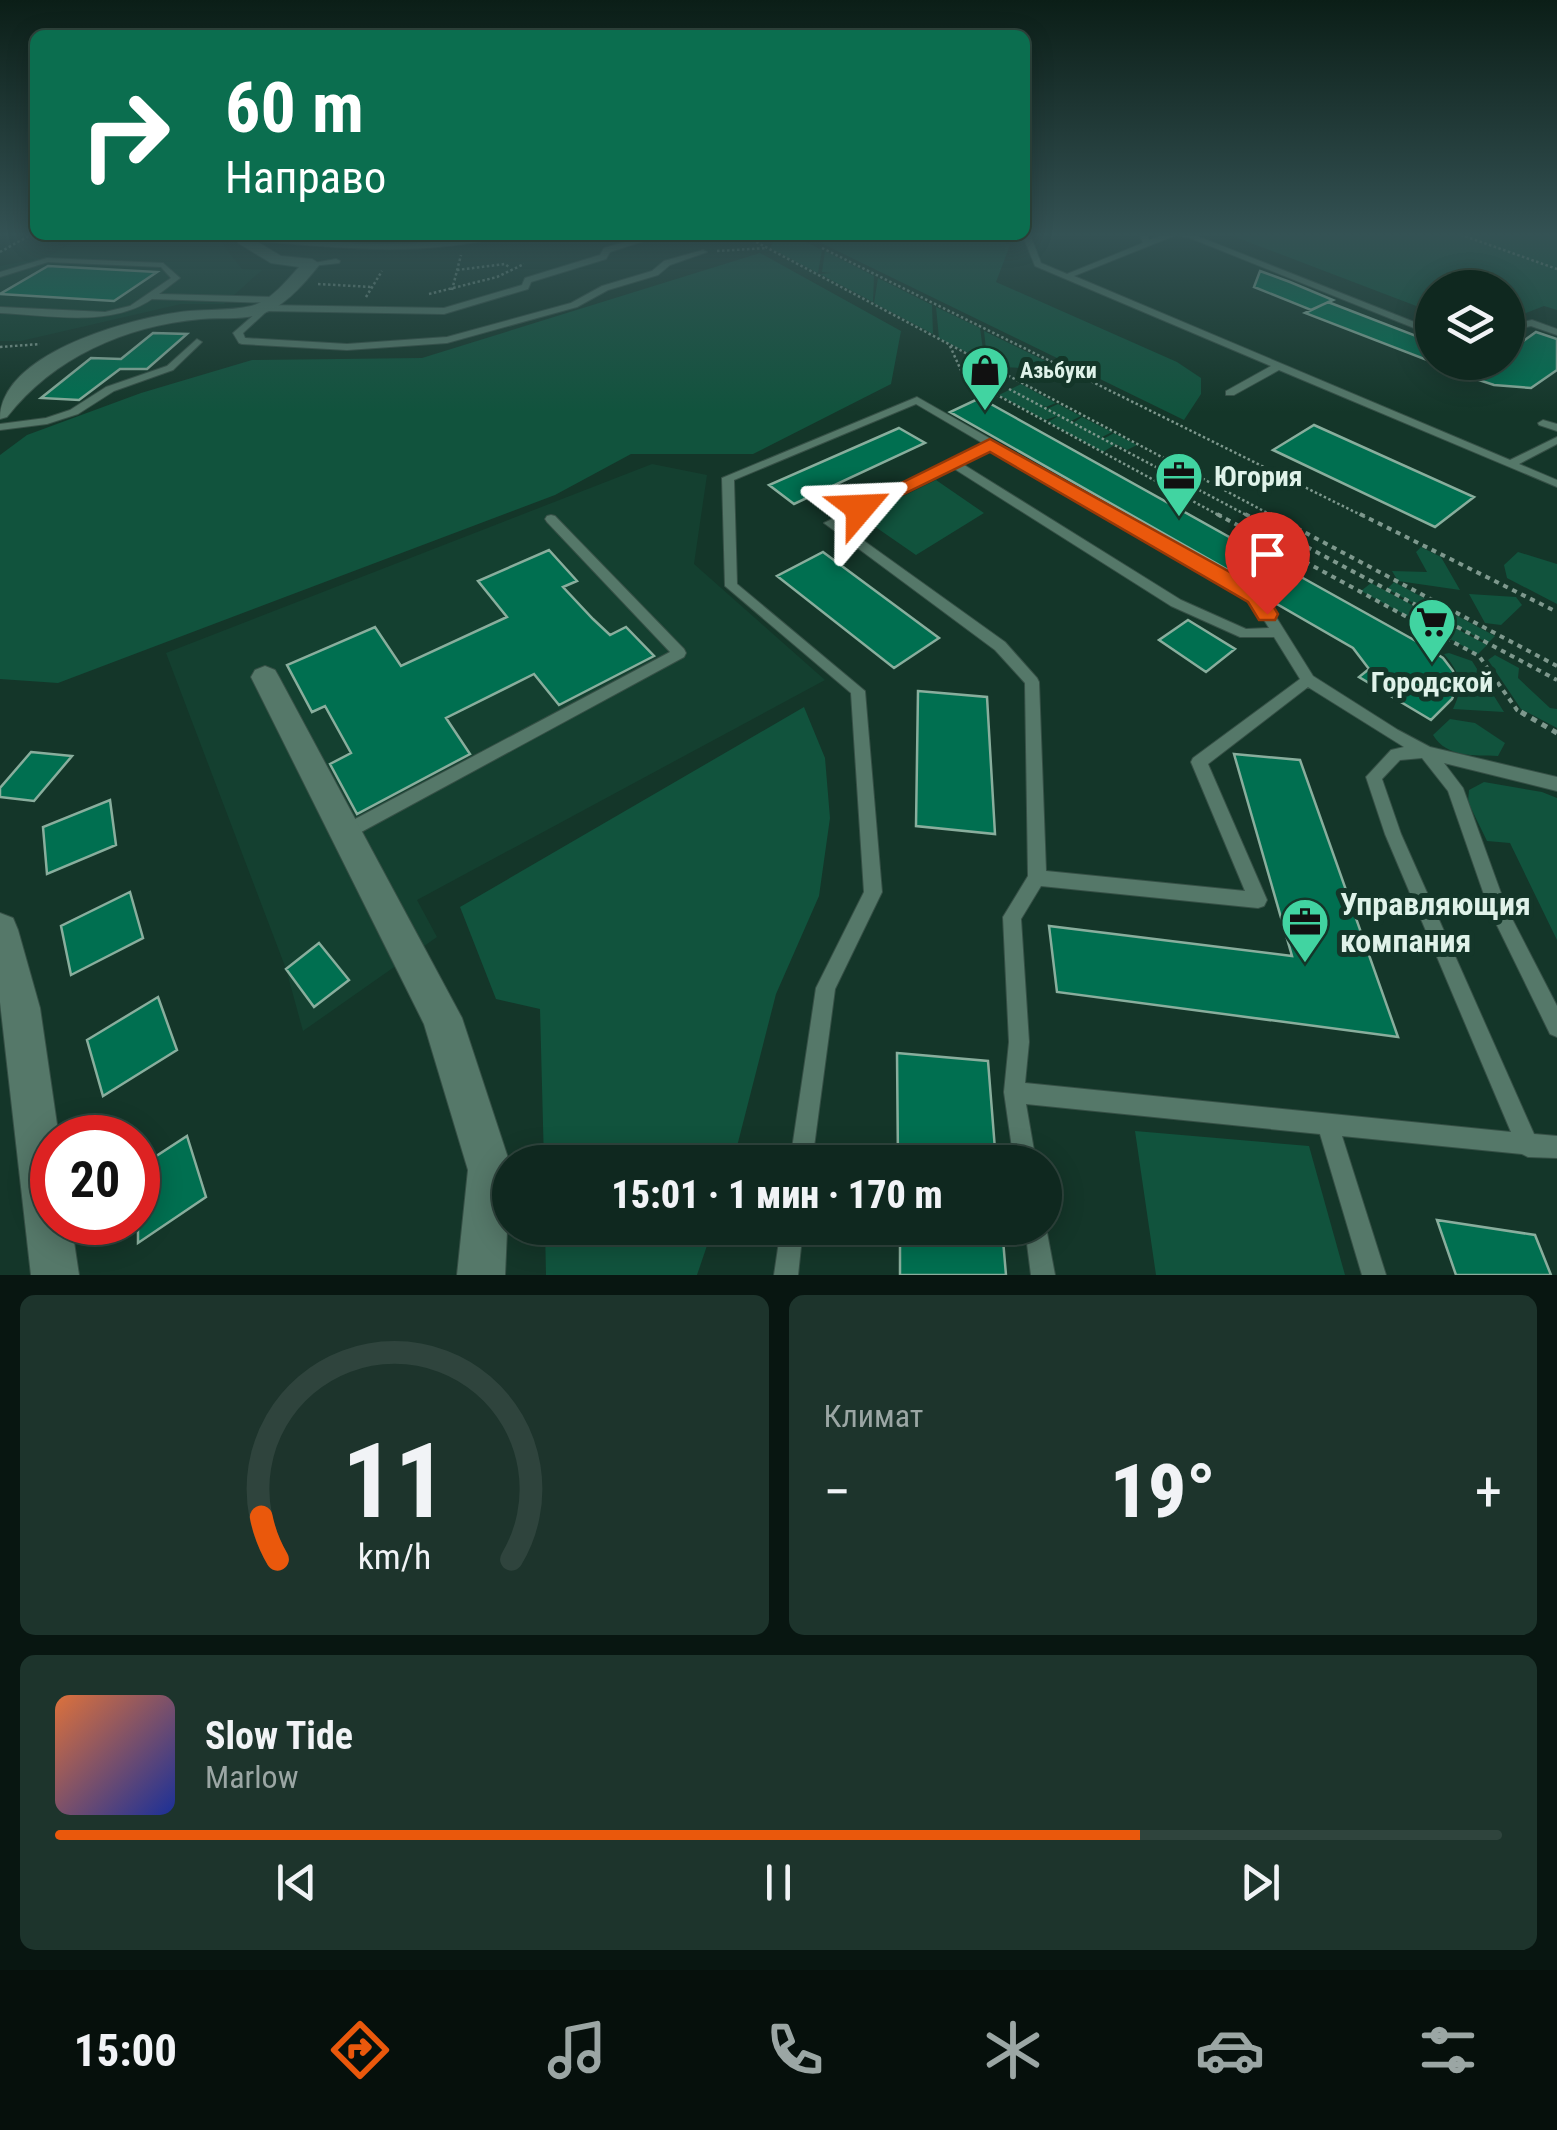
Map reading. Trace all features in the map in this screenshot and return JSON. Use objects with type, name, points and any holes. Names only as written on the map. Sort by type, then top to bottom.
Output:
[{"type":"street","points":[[0,413],[10,397],[62,355],[133,326],[270,304],[282,292]]},
{"type":"street","points":[[266,677],[442,1018],[490,1170],[481,1275]]},
{"type":"street","points":[[0,930],[21,1008],[56,1275]]},
{"type":"lane","points":[[0,310],[105,314],[133,308],[157,292]]},
{"type":"lane","points":[[152,296],[444,311],[506,292]]},
{"type":"lane","points":[[270,304],[238,333],[242,340],[346,347],[447,340],[574,304],[597,292]]},
{"type":"lane","points":[[1103,292],[1557,484]]},
{"type":"lane","points":[[1333,292],[1415,325]]},
{"type":"lane","points":[[1525,325],[1557,332]]},
{"type":"lane","points":[[0,427],[47,421],[74,412],[110,389],[170,368],[197,342]]},
{"type":"lane","points":[[1230,394],[1280,366]]},
{"type":"lane","points":[[803,1145],[826,988],[873,892],[858,691],[730,586],[728,478],[917,400],[1256,596],[1308,680],[1426,752],[1456,788],[1498,909],[1557,1027]]},
{"type":"lane","points":[[1543,422],[1557,428]]},
{"type":"lane","points":[[1511,464],[1557,440]]},
{"type":"lane","points":[[990,444],[830,522],[1000,646],[1032,682],[1037,878],[1012,917],[1019,1042],[1014,1092],[1022,1145]]},
{"type":"lane","points":[[952,464],[1176,603],[1245,634],[1278,632]]},
{"type":"lane","points":[[346,832],[680,653],[551,519]]},
{"type":"lane","points":[[1037,878],[1258,900],[1198,762],[1308,680]]},
{"type":"lane","points":[[1528,1146],[1393,834],[1374,777],[1396,754],[1426,752],[1557,784]]},
{"type":"lane","points":[[1014,1092],[1557,1147]]},
{"type":"lane","points":[[1328,1126],[1374,1275]]},
{"type":"lane","points":[[786,1275],[790,1245]]},
{"type":"lane","points":[[1039,1245],[1044,1275]]},
{"type":"path","points":[[368,292],[365,298],[380,298]]},
{"type":"path","points":[[426,295],[439,292]]},
{"type":"path","points":[[850,292],[1557,666]]},
{"type":"path","points":[[913,292],[1557,612]]},
{"type":"path","points":[[950,346],[964,377],[1480,656],[1517,710],[1557,733]]},
{"type":"path","points":[[964,377],[989,366]]},
{"type":"path","points":[[1009,388],[1557,680]]},
{"type":"shaded area","points":[[0,292],[237,292],[224,304],[181,304],[21,341],[0,341]]},
{"type":"shaded area","points":[[633,292],[831,292],[901,331],[891,384],[753,454],[631,454],[555,495],[58,683],[0,679],[0,455],[27,435],[141,393],[252,360],[422,358]]},
{"type":"shaded area","points":[[855,292],[873,292],[873,302]]},
{"type":"shaded area","points":[[876,292],[907,292],[932,305],[933,334],[874,303]]},
{"type":"shaded area","points":[[923,292],[1020,292],[1177,362],[1201,378],[1201,394],[1184,420]]},
{"type":"shaded area","points":[[1381,292],[1415,292],[1415,306]]},
{"type":"shaded area","points":[[1525,292],[1557,292],[1557,310],[1544,306],[1525,313]]},
{"type":"shaded area","points":[[936,307],[980,328],[984,357],[980,359],[939,338]]},
{"type":"shaded area","points":[[984,331],[1064,370],[1003,367],[987,359]]},
{"type":"shaded area","points":[[1021,384],[1056,403],[1046,407],[1040,404],[1047,409],[1058,404],[1081,416],[1073,423],[1082,417],[1112,432],[1103,439],[1114,433],[1137,445],[1127,450],[1116,444],[1103,452],[1048,422],[1060,415],[1045,420],[999,395]]},
{"type":"shaded area","points":[[652,464],[707,475],[694,564],[825,680],[417,900],[437,937],[303,1031],[286,969],[166,653]]},
{"type":"shaded area","points":[[936,480],[984,513],[916,555],[861,517]]},
{"type":"shaded area","points":[[1421,547],[1441,557],[1460,590],[1398,581],[1392,571],[1427,572],[1416,552]]},
{"type":"shaded area","points":[[1518,552],[1557,564],[1557,604],[1507,578],[1504,565]]},
{"type":"shaded area","points":[[1394,582],[1495,636],[1488,643],[1387,589]]},
{"type":"shaded area","points":[[1371,583],[1487,645],[1478,654],[1361,591]]},
{"type":"shaded area","points":[[1469,594],[1516,597],[1522,605],[1501,625],[1485,623]]},
{"type":"shaded area","points":[[1444,654],[1472,661],[1504,712],[1453,709],[1459,687],[1457,674]]},
{"type":"shaded area","points":[[1495,655],[1519,668],[1518,678],[1550,708],[1557,709],[1557,728],[1521,709],[1488,660]]},
{"type":"shaded area","points":[[804,707],[825,758],[830,818],[819,896],[776,994],[737,1145],[544,1145],[540,1009],[496,999],[460,907]]},
{"type":"shaded area","points":[[1450,719],[1475,723],[1505,743],[1498,756],[1462,754],[1446,748],[1433,735]]},
{"type":"shaded area","points":[[1484,782],[1557,798],[1557,940],[1510,843],[1487,841],[1468,802],[1469,790]]},
{"type":"shaded area","points":[[1135,1131],[1309,1146],[1345,1275],[1156,1275]]},
{"type":"shaded area","points":[[545,1245],[707,1245],[697,1275],[546,1275]]},
{"type":"building","points":[[3,292],[127,292],[114,301]]},
{"type":"building","points":[[1268,292],[1315,292],[1333,300],[1311,310]]},
{"type":"building","points":[[1328,302],[1415,335],[1415,355],[1305,313]]},
{"type":"building","points":[[1536,332],[1557,339],[1557,370],[1531,388],[1479,380],[1525,380],[1525,340]]},
{"type":"building","points":[[153,333],[187,334],[147,369],[120,369],[79,400],[41,398],[91,358],[121,359]]},
{"type":"building","points":[[980,398],[1423,645],[1443,658],[1453,671],[1457,687],[1452,699],[1431,720],[1359,677],[1369,669],[1353,648],[1270,600],[1263,590],[950,412]]},
{"type":"building","points":[[1314,425],[1474,497],[1435,527],[1273,450]]},
{"type":"building","points":[[899,428],[925,443],[794,504],[769,485]]},
{"type":"building","points":[[549,550],[577,581],[563,587],[593,619],[610,635],[626,627],[654,656],[559,705],[534,674],[446,718],[470,754],[357,814],[330,764],[351,753],[325,706],[312,712],[287,665],[375,627],[401,666],[507,617],[478,581]]},
{"type":"building","points":[[823,552],[939,638],[894,668],[777,576]]},
{"type":"building","points":[[1188,620],[1235,649],[1206,672],[1159,640]]},
{"type":"building","points":[[918,691],[987,697],[995,834],[916,826]]},
{"type":"building","points":[[31,752],[72,756],[34,801],[0,797],[0,788]]},
{"type":"building","points":[[1234,754],[1300,760],[1398,1037],[1057,992],[1049,926],[1292,956]]},
{"type":"building","points":[[110,800],[116,845],[47,874],[43,827]]},
{"type":"building","points":[[130,892],[143,938],[71,975],[61,926]]},
{"type":"building","points":[[319,943],[349,980],[314,1007],[286,969]]},
{"type":"building","points":[[158,997],[177,1050],[103,1096],[87,1040]]},
{"type":"building","points":[[897,1053],[988,1061],[995,1145],[898,1145]]},
{"type":"building","points":[[187,1136],[206,1197],[160,1228],[160,1154]]},
{"type":"building","points":[[1437,1220],[1535,1235],[1551,1275],[1456,1275]]},
{"type":"building","points":[[900,1245],[1003,1245],[1006,1275],[900,1275]]},
{"type":"place","name":"Азьбуки","points":[[985,412]]},
{"type":"place","name":"Югория","points":[[1179,518]]},
{"type":"place","name":"Городской","points":[[1432,664]]},
{"type":"place","name":"Управляющия компания","points":[[1305,964]]},
{"type":"route","points":[[860,508],[990,444],[1256,596],[1267,614]]}]
